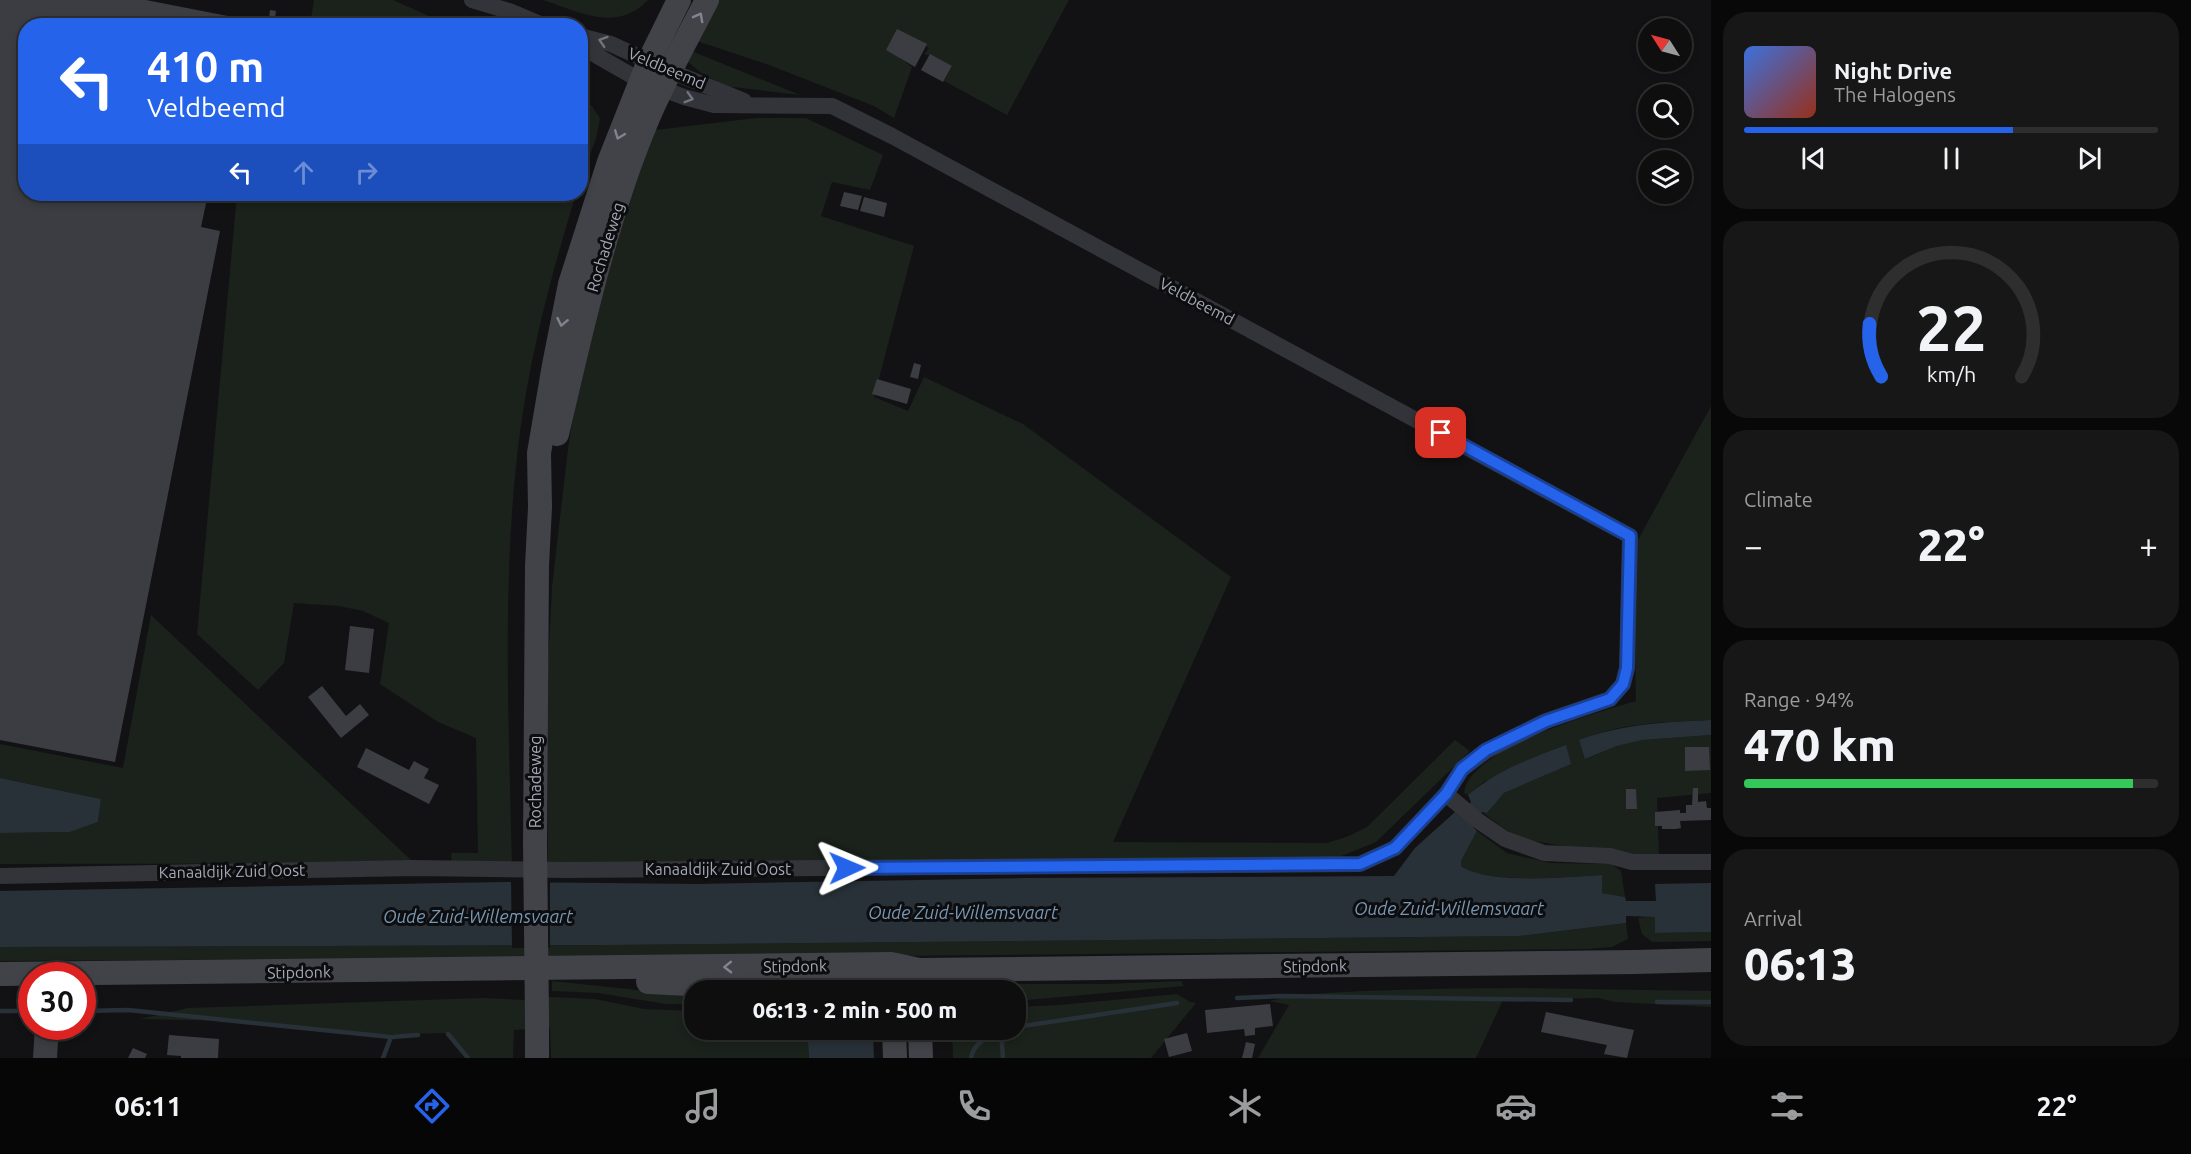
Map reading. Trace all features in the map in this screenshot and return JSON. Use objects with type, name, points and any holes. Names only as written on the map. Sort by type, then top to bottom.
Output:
[{"type":"main road","name":"Rochadeweg","points":[[655,75],[679,0]]},
{"type":"main road","name":"Rochadeweg","points":[[537,1058],[535,844],[539,453],[570,284],[609,162],[655,75],[707,0]]},
{"type":"main road","name":"Stipdonk","points":[[0,974],[598,969],[919,980],[1711,960]]},
{"type":"main road","points":[[894,1040],[895,1058]]},
{"type":"main road","points":[[920,1040],[921,1058]]},
{"type":"street","points":[[472,0],[526,18]]},
{"type":"street","name":"Veldbeemd","points":[[588,38],[611,44],[655,75]]},
{"type":"street","name":"Veldbeemd","points":[[588,49],[655,75],[714,105],[832,106],[892,136],[1630,536]]},
{"type":"street","name":"Kanaaldijk Zuid Oost","points":[[0,876],[414,868],[566,870],[1360,864],[1395,848],[1446,794],[1462,769],[1486,750],[1546,721],[1610,699],[1623,684],[1627,668],[1630,536]]},
{"type":"street","points":[[1446,794],[1505,839],[1544,853],[1610,856],[1632,862],[1711,862]]},
{"type":"shaded area","points":[[314,0],[393,0],[433,18],[311,18]]},
{"type":"shaded area","points":[[543,0],[648,0],[624,16],[611,18],[584,14]]},
{"type":"shaded area","points":[[713,0],[1069,0],[1007,115],[944,81],[952,67],[924,54],[929,48],[902,32],[891,51],[912,67],[894,118],[874,106],[769,65],[697,41]]},
{"type":"shaded area","points":[[689,50],[800,95],[725,86],[700,72],[687,61]]},
{"type":"shaded area","points":[[588,103],[600,118],[596,139],[588,160]]},
{"type":"shaded area","points":[[756,118],[806,118],[883,155],[870,190],[832,182],[821,216],[914,246],[874,397],[908,411],[924,377],[1023,424],[1231,577],[1113,842],[1327,843],[1367,827],[1455,740],[1470,751],[1376,842],[1339,857],[548,869],[547,681],[552,587],[578,383],[609,258],[655,130]]},
{"type":"shaded area","points":[[236,201],[574,201],[536,342],[520,432],[514,486],[508,595],[512,869],[452,869],[451,853],[478,853],[476,738],[438,722],[380,684],[389,623],[363,611],[339,606],[294,603],[284,663],[258,690],[197,634]]},
{"type":"shaded area","points":[[1711,406],[1711,720],[1627,727],[1579,741],[1586,759],[1617,746],[1642,740],[1711,735],[1711,793],[1657,798],[1659,854],[1632,854],[1517,838],[1482,812],[1487,813],[1504,793],[1548,774],[1485,781],[1468,795],[1464,793],[1471,777],[1487,762],[1510,747],[1566,723],[1636,701],[1633,549]]},
{"type":"shaded area","points":[[151,615],[414,863],[0,864],[0,833],[70,832],[98,822],[101,799],[0,778],[0,744],[123,768]]},
{"type":"shaded area","points":[[1477,831],[1507,853],[1550,863],[1611,864],[1621,871],[1625,897],[1602,893],[1601,875],[1508,878],[1473,872],[1461,866],[1461,861]]},
{"type":"shaded area","points":[[1655,916],[1656,933],[1711,932],[1711,941],[1652,942],[1642,934],[1638,918]]},
{"type":"shaded area","points":[[1626,923],[1628,939],[1612,947],[1589,949],[0,961],[0,947],[607,945],[1519,936]]},
{"type":"shaded area","points":[[552,981],[684,995],[684,1004],[666,1004],[598,993],[552,991]]},
{"type":"shaded area","points":[[1181,981],[1184,986],[1026,1000],[1026,984]]},
{"type":"shaded area","points":[[1520,988],[1711,991],[1711,1007],[1615,1002],[1598,998],[1503,1000],[1476,1058],[1258,1058],[1289,1005],[1270,1001],[1281,998],[1362,991]]},
{"type":"shaded area","points":[[1177,994],[1196,1003],[1151,1058],[953,1058],[952,1040],[1026,1040],[1026,1007]]},
{"type":"shaded area","points":[[551,997],[595,999],[644,1009],[684,1011],[684,1040],[808,1040],[809,1058],[551,1058],[550,1028],[514,1030],[513,1058],[466,1058],[449,1033],[359,1035],[236,1021],[140,1019],[188,1008],[483,998],[525,1000]]},
{"type":"water","points":[[1711,720],[1711,735],[1642,740],[1617,746],[1585,759],[1579,740],[1627,727]]},
{"type":"water","name":"Oude Zuid-Willemsvaart","points":[[1566,745],[1571,764],[1504,793],[1487,813],[1482,812],[1472,826],[1477,831],[1461,861],[1461,866],[1473,872],[1509,878],[1602,875],[1602,893],[1625,897],[1626,901],[1656,901],[1655,884],[1711,883],[1711,932],[1655,933],[1655,917],[1626,916],[1626,923],[1519,936],[607,945],[0,947],[0,891],[504,882],[697,884],[1025,878],[1394,876],[1415,848],[1455,812],[1460,816],[1471,802],[1468,795],[1479,786],[1514,766]]},
{"type":"water","points":[[0,778],[101,799],[98,822],[70,832],[0,833]]},
{"type":"water","points":[[808,1040],[873,1040],[874,1058],[809,1058]]},
{"type":"pier","points":[[511,879],[550,879],[550,948],[512,948]]},
{"type":"building","points":[[0,0],[146,0],[238,18],[18,18],[18,201],[207,201],[201,227],[220,231],[115,762],[0,740]]},
{"type":"building","points":[[270,10],[276,11],[275,18],[269,18]]},
{"type":"building","points":[[897,29],[927,44],[915,67],[886,50]]},
{"type":"building","points":[[930,54],[952,66],[943,82],[921,70]]},
{"type":"building","points":[[844,192],[862,196],[858,210],[840,206]]},
{"type":"building","points":[[864,197],[887,203],[884,217],[860,211]]},
{"type":"building","points":[[914,363],[921,365],[918,379],[910,377]]},
{"type":"building","points":[[877,379],[911,389],[907,404],[872,394]]},
{"type":"building","points":[[350,626],[374,629],[369,673],[345,670]]},
{"type":"building","points":[[322,686],[346,716],[360,704],[369,715],[341,738],[308,697]]},
{"type":"building","points":[[1685,747],[1709,747],[1710,770],[1685,771]]},
{"type":"building","points":[[366,748],[409,770],[414,761],[429,769],[424,778],[439,785],[429,804],[357,767]]},
{"type":"building","points":[[1693,788],[1698,788],[1698,802],[1706,801],[1707,808],[1711,808],[1711,820],[1680,821],[1681,828],[1676,829],[1662,829],[1662,826],[1655,826],[1655,812],[1680,810],[1680,813],[1686,813],[1686,805],[1692,805]]},
{"type":"building","points":[[1626,789],[1636,789],[1637,809],[1626,809]]},
{"type":"building","points":[[1270,1004],[1273,1026],[1255,1028],[1255,1035],[1245,1036],[1244,1029],[1207,1033],[1205,1010]]},
{"type":"building","points":[[1546,1012],[1634,1030],[1627,1058],[1604,1054],[1607,1045],[1541,1032]]},
{"type":"building","points":[[1187,1033],[1192,1051],[1169,1057],[1164,1039]]},
{"type":"building","points":[[169,1035],[219,1039],[218,1058],[181,1058],[181,1056],[167,1055]]},
{"type":"building","points":[[34,1040],[58,1040],[57,1058],[33,1058]]},
{"type":"building","points":[[1246,1042],[1255,1044],[1252,1058],[1242,1058]]},
{"type":"building","points":[[133,1048],[147,1054],[145,1058],[128,1058]]},
{"type":"waterway","points":[[1237,998],[1282,996],[1571,1000]]},
{"type":"waterway","points":[[1657,1002],[1711,1002]]},
{"type":"waterway","points":[[1026,1026],[1177,1003]]},
{"type":"waterway","points":[[96,1011],[128,1010],[391,1037],[383,1058]]},
{"type":"waterway","points":[[0,1011],[18,1011]]},
{"type":"waterway","points":[[448,1034],[468,1058]]},
{"type":"waterway","points":[[391,1037],[418,1035]]},
{"type":"waterway","points":[[971,1058],[976,1047],[985,1040]]},
{"type":"waterway","points":[[1002,1040],[1003,1058]]},
{"type":"route","points":[[847,868],[1360,864],[1395,848],[1446,794],[1462,769],[1486,750],[1546,721],[1610,699],[1623,684],[1627,668],[1630,536],[1441,433]]}]
